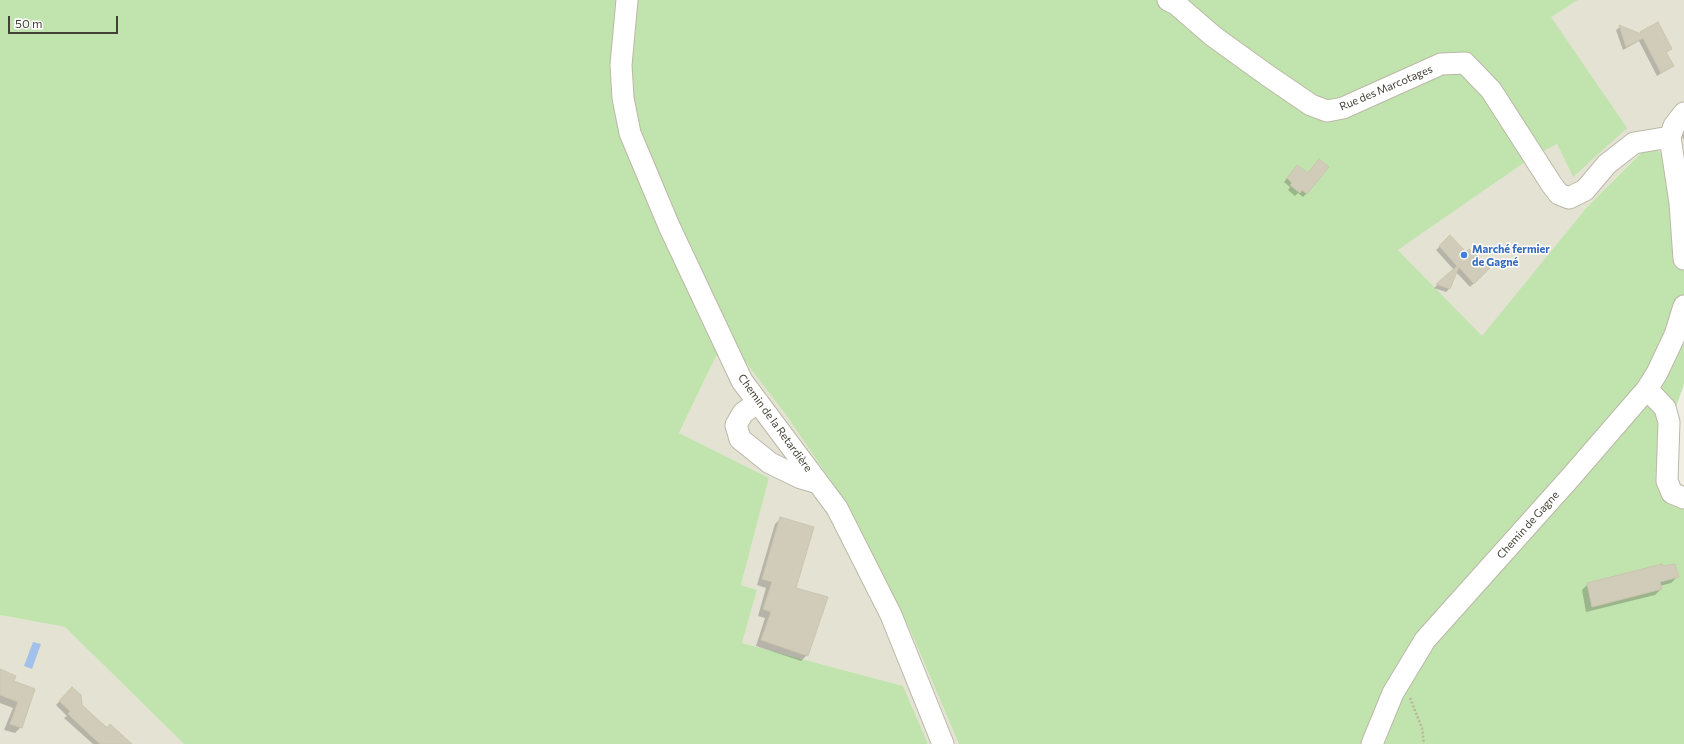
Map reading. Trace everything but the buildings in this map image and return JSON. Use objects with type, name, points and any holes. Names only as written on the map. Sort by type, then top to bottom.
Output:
[{"type":"street","name":"Chemin de la Retardière","points":[[627,0],[621,65],[623,98],[630,133],[669,226],[742,381],[837,508],[891,615],[943,744]]},
{"type":"street","name":"Rue des Marcotages","points":[[1168,0],[1176,4],[1213,36],[1311,105],[1327,111],[1343,108],[1441,64],[1465,64],[1478,74],[1491,90],[1552,185],[1559,194],[1569,198],[1585,190],[1607,164],[1634,143],[1670,137]]},
{"type":"street","points":[[1684,113],[1674,126],[1670,137],[1680,203],[1684,259]]},
{"type":"street","name":"Chemin de Gagne","points":[[1372,744],[1393,693],[1425,640],[1570,478],[1647,389],[1657,373],[1676,335],[1684,306]]},
{"type":"street","points":[[1647,389],[1665,408],[1669,422],[1667,481],[1672,493],[1684,498]]},
{"type":"street","points":[[758,402],[743,413],[736,425],[740,439],[770,463],[801,478],[818,483]]},
{"type":"path","points":[[1404,697],[1410,697],[1416,711],[1424,744]]},
{"type":"shaded area","points":[[1578,0],[1684,0],[1684,233],[1648,145],[1587,207],[1482,337],[1398,250],[1528,160],[1557,144],[1573,177],[1551,16]]},
{"type":"shaded area","points":[[716,356],[744,360],[786,415],[846,503],[911,632],[959,744],[928,744],[903,686],[742,643],[757,590],[741,585],[769,478],[679,433]]},
{"type":"shaded area","points":[[0,615],[65,627],[184,744],[0,744]]},
{"type":"green space","points":[[0,0],[1578,0],[1551,17],[1627,128],[1573,177],[1557,144],[1528,160],[1398,250],[1482,336],[1587,207],[1649,145],[1663,155],[1684,233],[1684,384],[1676,407],[1674,484],[1684,488],[1684,744],[959,744],[911,632],[846,503],[786,415],[744,360],[716,356],[679,433],[769,478],[741,585],[757,590],[742,643],[903,686],[928,744],[184,744],[65,627],[0,615]]},
{"type":"water","points":[[33,642],[41,644],[32,669],[24,666]]},
{"type":"place","name":"Marché fermier de Gagné","points":[[1464,255]]}]
